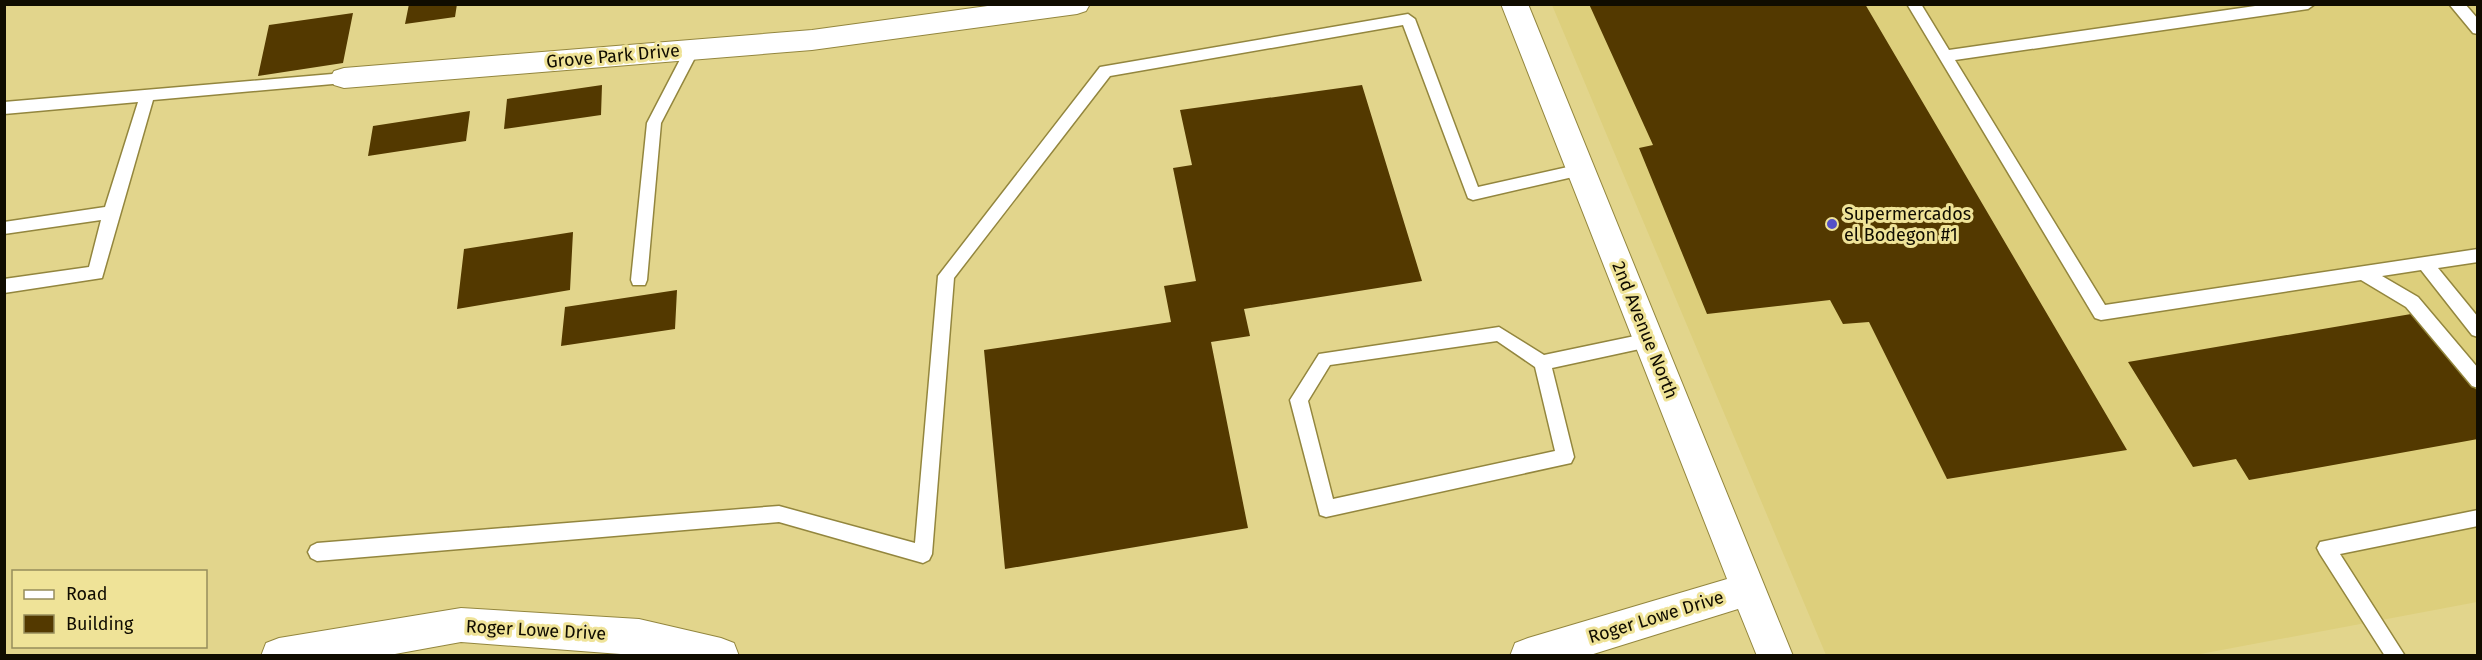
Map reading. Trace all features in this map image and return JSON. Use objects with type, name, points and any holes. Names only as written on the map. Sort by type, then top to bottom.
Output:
[{"type":"street","name":"Grove Park Drive","points":[[344,78],[812,40],[1077,4]]},
{"type":"street","name":"2nd Avenue North","points":[[1514,4],[1775,656]]},
{"type":"street","name":"Roger Lowe Drive","points":[[1528,656],[1749,589]]},
{"type":"street","name":"Roger Lowe Drive","points":[[279,656],[461,626],[639,636],[721,656]]},
{"type":"lane","points":[[1914,4],[2101,313],[2478,255]]},
{"type":"lane","points":[[1945,56],[2308,4]]},
{"type":"lane","points":[[2456,4],[2478,29]]},
{"type":"lane","points":[[317,552],[779,514],[923,554],[946,276],[1105,71],[1408,19],[1473,194],[1581,170]]},
{"type":"lane","points":[[639,280],[654,123],[692,50]]},
{"type":"lane","name":"Grove Park Drive","points":[[4,108],[344,78]]},
{"type":"lane","points":[[4,286],[96,273],[111,212],[147,95]]},
{"type":"lane","points":[[4,228],[111,212]]},
{"type":"lane","points":[[2425,263],[2478,330]]},
{"type":"lane","points":[[2364,273],[2412,302],[2478,381]]},
{"type":"lane","points":[[1542,363],[1565,457],[1326,508],[1299,400],[1325,358],[1499,334],[1542,363],[1649,340]]},
{"type":"lane","points":[[2396,656],[2326,548],[2478,518]]},
{"type":"shaded area","points":[[1552,5],[2477,5],[2477,602],[2195,655],[1826,655]]},
{"type":"building","points":[[409,4],[457,4],[455,17],[405,24]]},
{"type":"building","name":"Supermercados el Bodegon #1","points":[[1589,4],[1865,4],[2127,450],[1947,479],[1869,322],[1843,324],[1830,300],[1707,314],[1639,148],[1653,145]]},
{"type":"building","points":[[353,13],[343,63],[258,76],[269,25]]},
{"type":"building","points":[[602,85],[601,115],[504,129],[507,99]]},
{"type":"building","points":[[1362,85],[1422,281],[1244,309],[1250,336],[1211,342],[1248,528],[1005,569],[984,350],[1171,322],[1164,286],[1196,281],[1173,168],[1192,165],[1180,110]]},
{"type":"building","points":[[470,111],[466,141],[368,156],[373,126]]},
{"type":"building","points":[[573,232],[570,290],[457,309],[464,249]]},
{"type":"building","points":[[677,290],[675,329],[561,346],[565,307]]},
{"type":"building","points":[[2417,313],[2478,392],[2478,439],[2249,480],[2236,459],[2193,467],[2128,362]]},
{"type":"place","name":"Supermercados el Bodegon #1","points":[[1832,224]]}]
